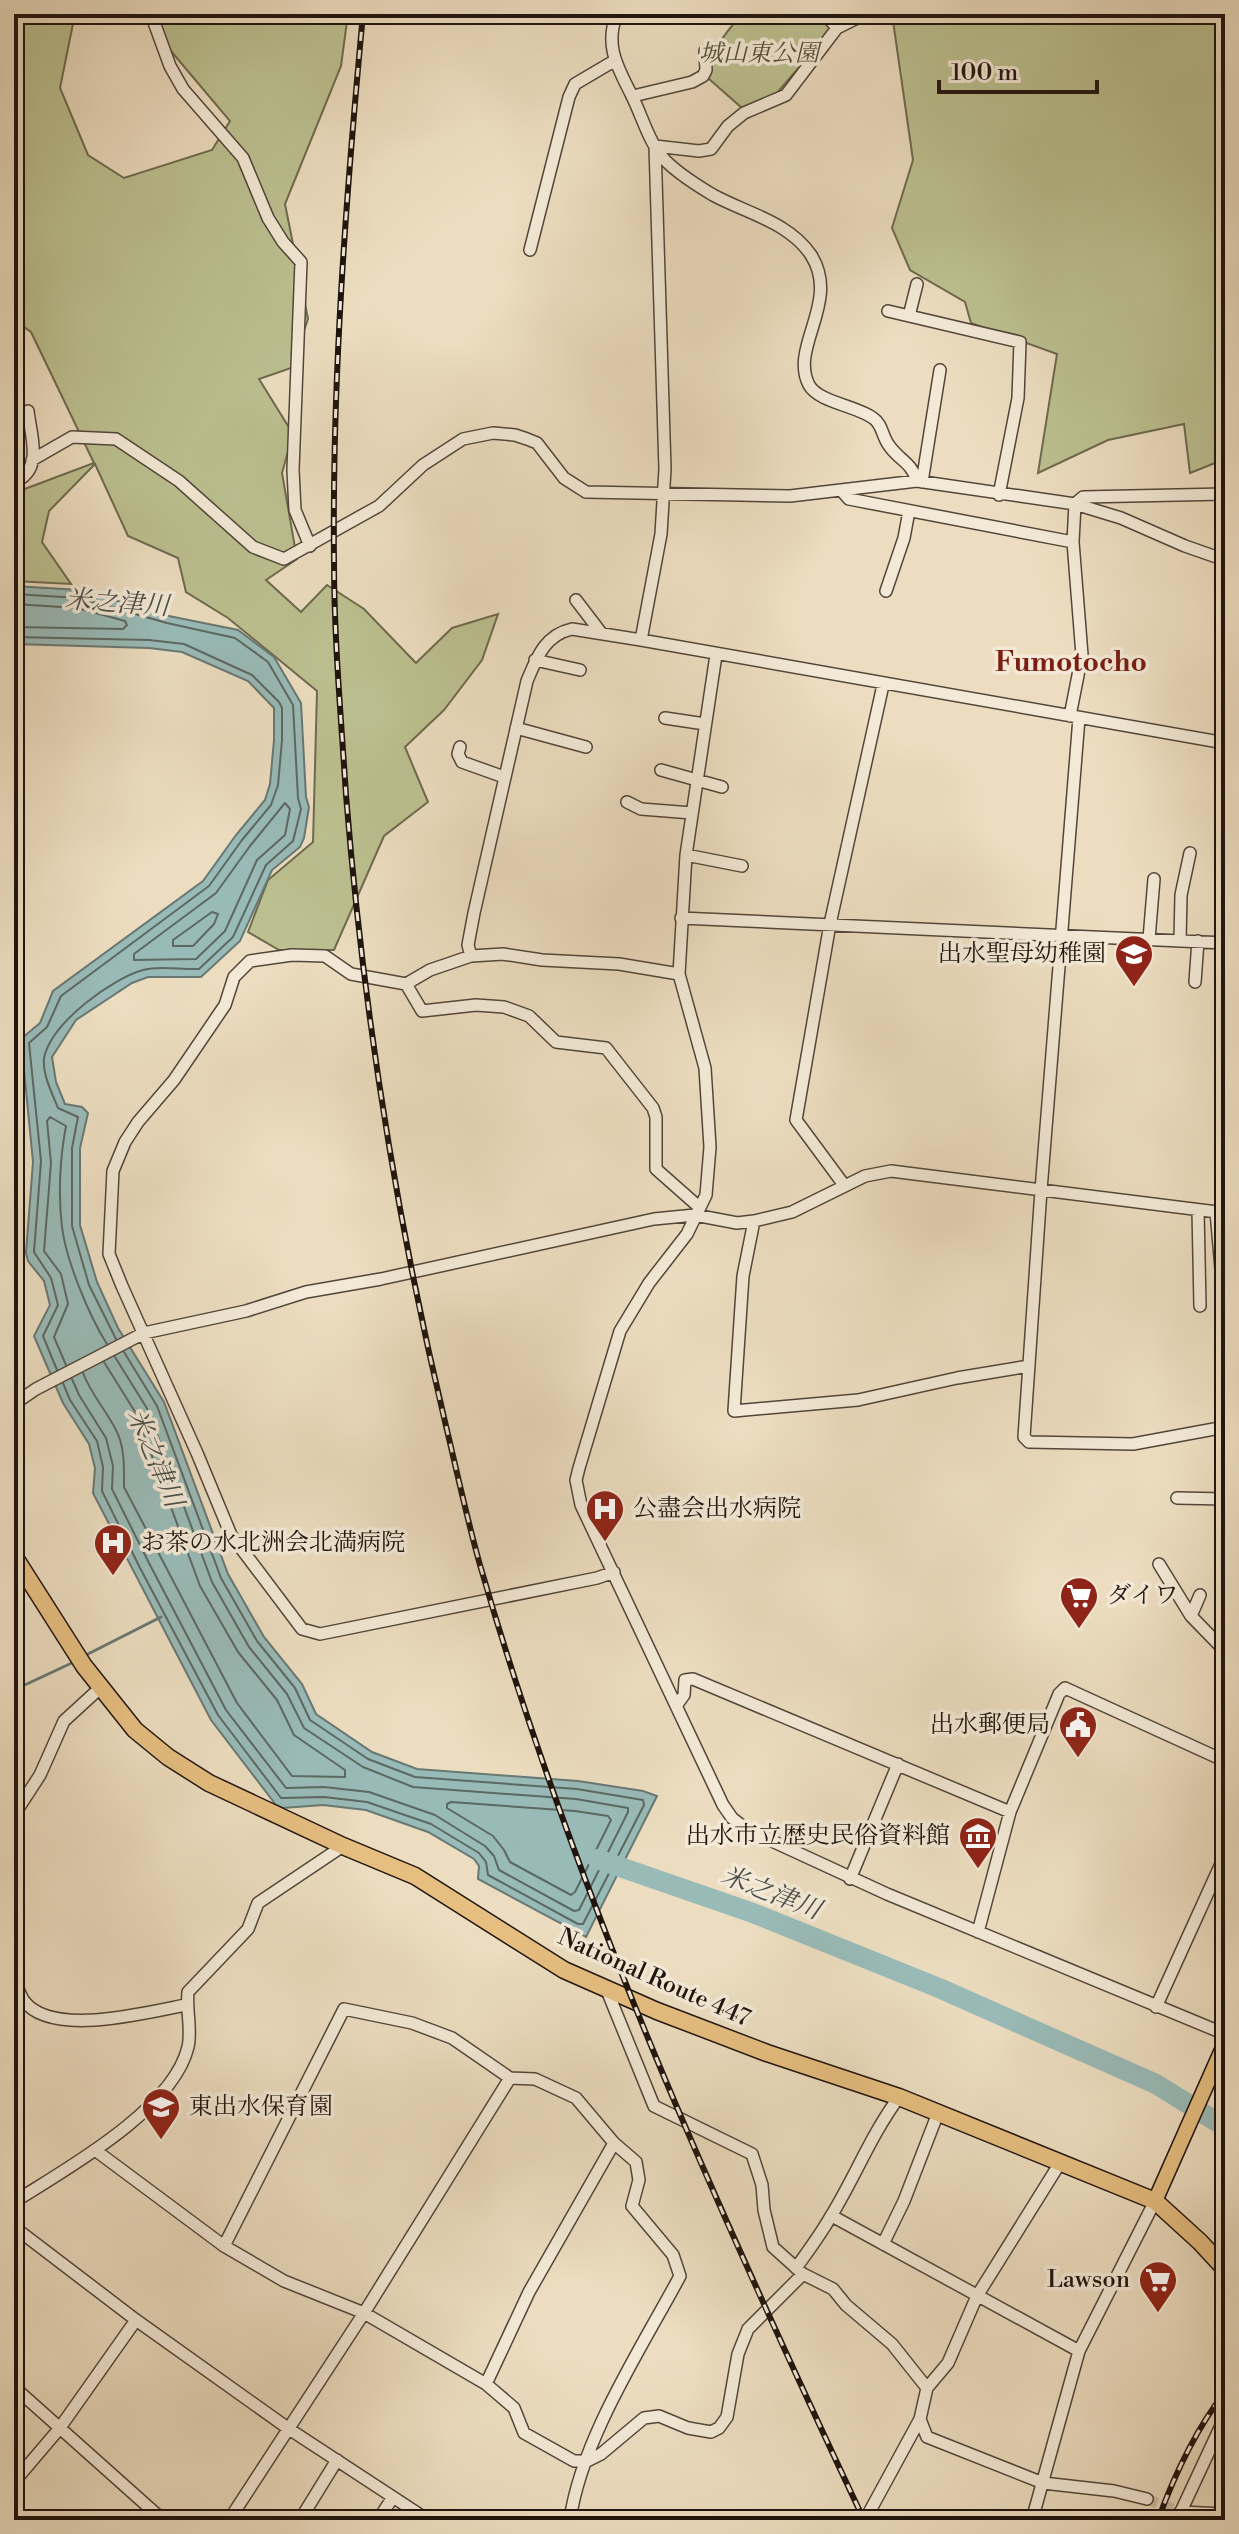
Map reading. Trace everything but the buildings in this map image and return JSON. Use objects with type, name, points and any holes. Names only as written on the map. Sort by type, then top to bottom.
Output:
[{"type":"highway","name":"National Route 447","points":[[14,1556],[100,1688],[135,1730],[168,1757],[209,1783],[415,1876],[564,1970],[767,2053],[899,2097],[1060,2163],[1157,2194],[1225,2269]]},
{"type":"main road","points":[[1157,2194],[1225,2043]]},
{"type":"street","points":[[151,14],[170,66],[183,89],[243,158],[268,218],[283,242],[301,262],[293,470],[295,510],[310,546]]},
{"type":"street","points":[[616,14],[612,49],[614,61],[655,146],[667,162],[715,196],[763,218],[804,246],[817,266],[821,279],[819,304],[806,348],[805,367],[809,385],[817,394],[871,416],[879,423],[888,445],[913,468],[919,482]]},
{"type":"street","points":[[825,14],[837,28]]},
{"type":"street","points":[[655,146],[699,151],[711,149],[728,126],[744,113],[786,95],[837,28],[863,15]]},
{"type":"street","points":[[633,96],[692,82],[703,76],[706,70],[705,51]]},
{"type":"street","points":[[530,250],[569,97],[575,84],[614,61]]},
{"type":"street","points":[[641,640],[661,534],[664,494],[655,146]]},
{"type":"street","points":[[909,316],[917,284]]},
{"type":"street","points":[[888,311],[1020,342],[1018,398],[999,495]]},
{"type":"street","points":[[919,482],[940,370]]},
{"type":"street","points":[[14,419],[28,411],[32,460],[31,470],[14,482]]},
{"type":"street","points":[[32,460],[72,437],[116,439],[179,481],[253,547],[284,559],[379,506],[423,465],[463,439],[493,433],[515,435],[537,443],[564,478],[586,492],[790,496],[919,482],[1075,504],[1121,518],[1225,560]]},
{"type":"street","points":[[841,490],[849,499],[1073,542]]},
{"type":"street","points":[[1225,494],[1083,497],[1075,504],[1073,542],[1082,655],[1024,1437],[1029,1442],[1133,1444],[1225,1427]]},
{"type":"street","points":[[886,591],[904,538],[909,511]]},
{"type":"street","points":[[576,600],[602,634]]},
{"type":"street","points":[[471,956],[468,945],[474,913],[527,681],[547,641],[562,631],[572,629],[641,640],[1225,743]]},
{"type":"street","points":[[716,655],[686,855],[679,974],[705,1068],[710,1147],[706,1195],[687,1234],[649,1283],[620,1331],[576,1480],[581,1505],[723,1805],[732,1818],[758,1835],[850,1879],[1225,2034]]},
{"type":"street","points":[[535,660],[580,670]]},
{"type":"street","points":[[844,1185],[796,1120],[830,924],[883,685]]},
{"type":"street","points":[[665,718],[705,724]]},
{"type":"street","points":[[516,728],[586,747]]},
{"type":"street","points":[[460,747],[458,754],[462,762],[504,777]]},
{"type":"street","points":[[661,770],[722,787]]},
{"type":"street","points":[[627,802],[641,809],[692,813]]},
{"type":"street","points":[[1180,941],[1181,895],[1190,853]]},
{"type":"street","points":[[686,855],[742,866]]},
{"type":"street","points":[[1149,939],[1154,879]]},
{"type":"street","points":[[681,918],[1225,943]]},
{"type":"street","points":[[1195,982],[1198,941]]},
{"type":"street","points":[[614,1572],[320,1634],[302,1629],[231,1535],[109,1254],[113,1171],[125,1142],[138,1122],[174,1080],[225,1005],[234,977],[250,961],[304,954],[325,956],[351,974],[406,984],[430,970],[471,956],[503,954],[542,960],[619,964],[679,974]]},
{"type":"street","points":[[406,984],[422,1011],[476,1005],[504,1007],[529,1016],[556,1042],[606,1048],[653,1108],[656,1117],[656,1169],[697,1211]]},
{"type":"street","points":[[14,1404],[36,1389],[144,1333],[246,1311],[306,1292],[381,1279],[697,1211],[737,1223],[754,1221],[792,1212],[865,1176],[891,1171],[1221,1212],[1225,1314]]},
{"type":"street","points":[[1198,1210],[1200,1306]]},
{"type":"street","points":[[754,1221],[743,1276],[734,1411],[858,1400],[1029,1366]]},
{"type":"street","points":[[1177,1498],[1225,1499]]},
{"type":"street","points":[[1159,1564],[1191,1616],[1225,1651]]},
{"type":"street","points":[[1191,1616],[1200,1595]]},
{"type":"street","points":[[676,1706],[684,1695],[685,1680],[693,1679],[1010,1812]]},
{"type":"street","points":[[14,1815],[40,1775],[64,1721],[100,1688]]},
{"type":"street","points":[[978,1932],[1010,1812],[1059,1694],[1065,1688],[1225,1761]]},
{"type":"street","points":[[850,1879],[898,1764]]},
{"type":"street","points":[[14,2202],[95,2150],[161,2095],[180,2069],[189,2045],[188,1992],[248,1929],[258,1903],[343,1846]]},
{"type":"street","points":[[1156,2007],[1225,1855]]},
{"type":"street","points":[[14,1978],[25,2002],[58,2019],[91,2021],[186,2005]]},
{"type":"street","points":[[606,1988],[654,2106],[752,2154],[762,2185],[773,2247],[800,2271],[833,2289],[846,2305],[892,2344],[927,2388]]},
{"type":"street","points":[[224,2246],[344,2009],[412,2023],[452,2038],[510,2078],[535,2079],[576,2098],[614,2143],[636,2162],[639,2180],[632,2206],[673,2255],[680,2276],[600,2425],[573,2500],[570,2520]]},
{"type":"street","points":[[229,2520],[364,2313],[510,2078]]},
{"type":"street","points":[[95,2150],[224,2246],[284,2281],[364,2313],[486,2384],[514,2408],[524,2433],[574,2461],[587,2461],[601,2454],[644,2418],[659,2416],[688,2428],[711,2432],[719,2428],[727,2417],[738,2354],[748,2329],[800,2271],[883,2118],[899,2097]]},
{"type":"street","points":[[883,2244],[904,2201],[938,2113]]},
{"type":"street","points":[[486,2384],[529,2292],[614,2143]]},
{"type":"street","points":[[865,2520],[920,2419],[927,2388],[948,2363],[977,2296],[1060,2163]]},
{"type":"street","points":[[1032,2520],[1079,2351],[1157,2194]]},
{"type":"street","points":[[832,2216],[1079,2351]]},
{"type":"street","points":[[14,2227],[136,2320],[289,2429],[428,2520]]},
{"type":"street","points":[[14,2482],[59,2429],[136,2320]]},
{"type":"street","points":[[14,2387],[163,2520]]},
{"type":"street","points":[[1225,2417],[1179,2516],[1225,2514]]},
{"type":"street","points":[[920,2419],[927,2437],[1043,2483],[1114,2491],[1147,2499]]},
{"type":"street","points":[[300,2520],[337,2460]]},
{"type":"street","points":[[378,2520],[393,2497]]},
{"type":"green space","points":[[14,14],[75,14],[60,88],[88,155],[124,178],[212,150],[230,121],[165,44],[156,14],[348,14],[341,66],[285,204],[308,319],[291,368],[259,379],[293,434],[282,473],[297,559],[266,580],[301,612],[327,585],[364,609],[416,663],[452,628],[498,614],[482,660],[444,710],[405,747],[428,802],[384,836],[334,950],[279,950],[248,932],[268,880],[313,842],[317,691],[228,618],[186,592],[178,558],[128,536],[95,464],[49,511],[42,542],[71,584],[14,581],[14,493],[94,463],[31,332],[14,320]]},
{"type":"green space","name":"城山東公園","points":[[742,14],[820,14],[830,26],[828,34],[776,94],[742,108],[708,78],[715,52]]},
{"type":"green space","points":[[892,14],[1225,14],[1225,459],[1190,473],[1184,424],[1108,440],[1038,473],[1057,354],[971,323],[965,302],[910,270],[892,228],[913,160]]},
{"type":"water","points":[[14,586],[80,590],[169,616],[238,630],[274,657],[301,703],[309,807],[304,838],[300,847],[272,870],[240,941],[201,977],[148,977],[132,983],[76,1020],[52,1057],[56,1082],[65,1104],[82,1107],[88,1113],[80,1148],[80,1225],[97,1282],[118,1328],[164,1402],[228,1574],[264,1637],[302,1684],[316,1714],[372,1752],[417,1769],[578,1781],[657,1796],[586,1937],[478,1879],[479,1866],[474,1859],[428,1832],[366,1810],[323,1805],[283,1808],[276,1805],[211,1720],[93,1493],[95,1468],[89,1444],[63,1403],[34,1336],[50,1305],[44,1281],[28,1261],[26,1253],[33,1162],[21,1039],[40,1023],[53,991],[203,881],[265,800],[270,784],[274,708],[248,681],[182,652],[149,648],[14,644]]},
{"type":"waterway","points":[[86,1655],[161,1617]]},
{"type":"waterway","points":[[14,1690],[76,1661]]},
{"type":"waterway","name":"米之津川","points":[[597,1859],[753,1913],[939,1988],[1156,2084],[1225,2127]]},
{"type":"tunnel","points":[[1147,2499],[1180,2512]]},
{"type":"railway","points":[[363,14],[338,355],[334,492],[335,620],[346,795],[362,954],[384,1112],[412,1270],[475,1548],[560,1810],[605,1930],[703,2169],[864,2520]]},
{"type":"railway","points":[[1158,2520],[1187,2453],[1225,2392]]},
{"type":"place","name":"出水聖母幼稚園","points":[[1134,988]]},
{"type":"place","name":"公盡会出水病院","points":[[605,1543]]},
{"type":"place","name":"お茶の水北洲会北満病院","points":[[113,1577]]},
{"type":"place","name":"ダイワ","points":[[1079,1630]]},
{"type":"place","name":"出水郵便局","points":[[1078,1759]]},
{"type":"place","name":"出水市立歴史民俗資料館","points":[[978,1870]]},
{"type":"place","name":"東出水保育園","points":[[161,2141]]},
{"type":"place","name":"Lawson","points":[[1158,2314]]},
{"type":"district","name":"Fumotocho","points":[[1071,662]]}]
